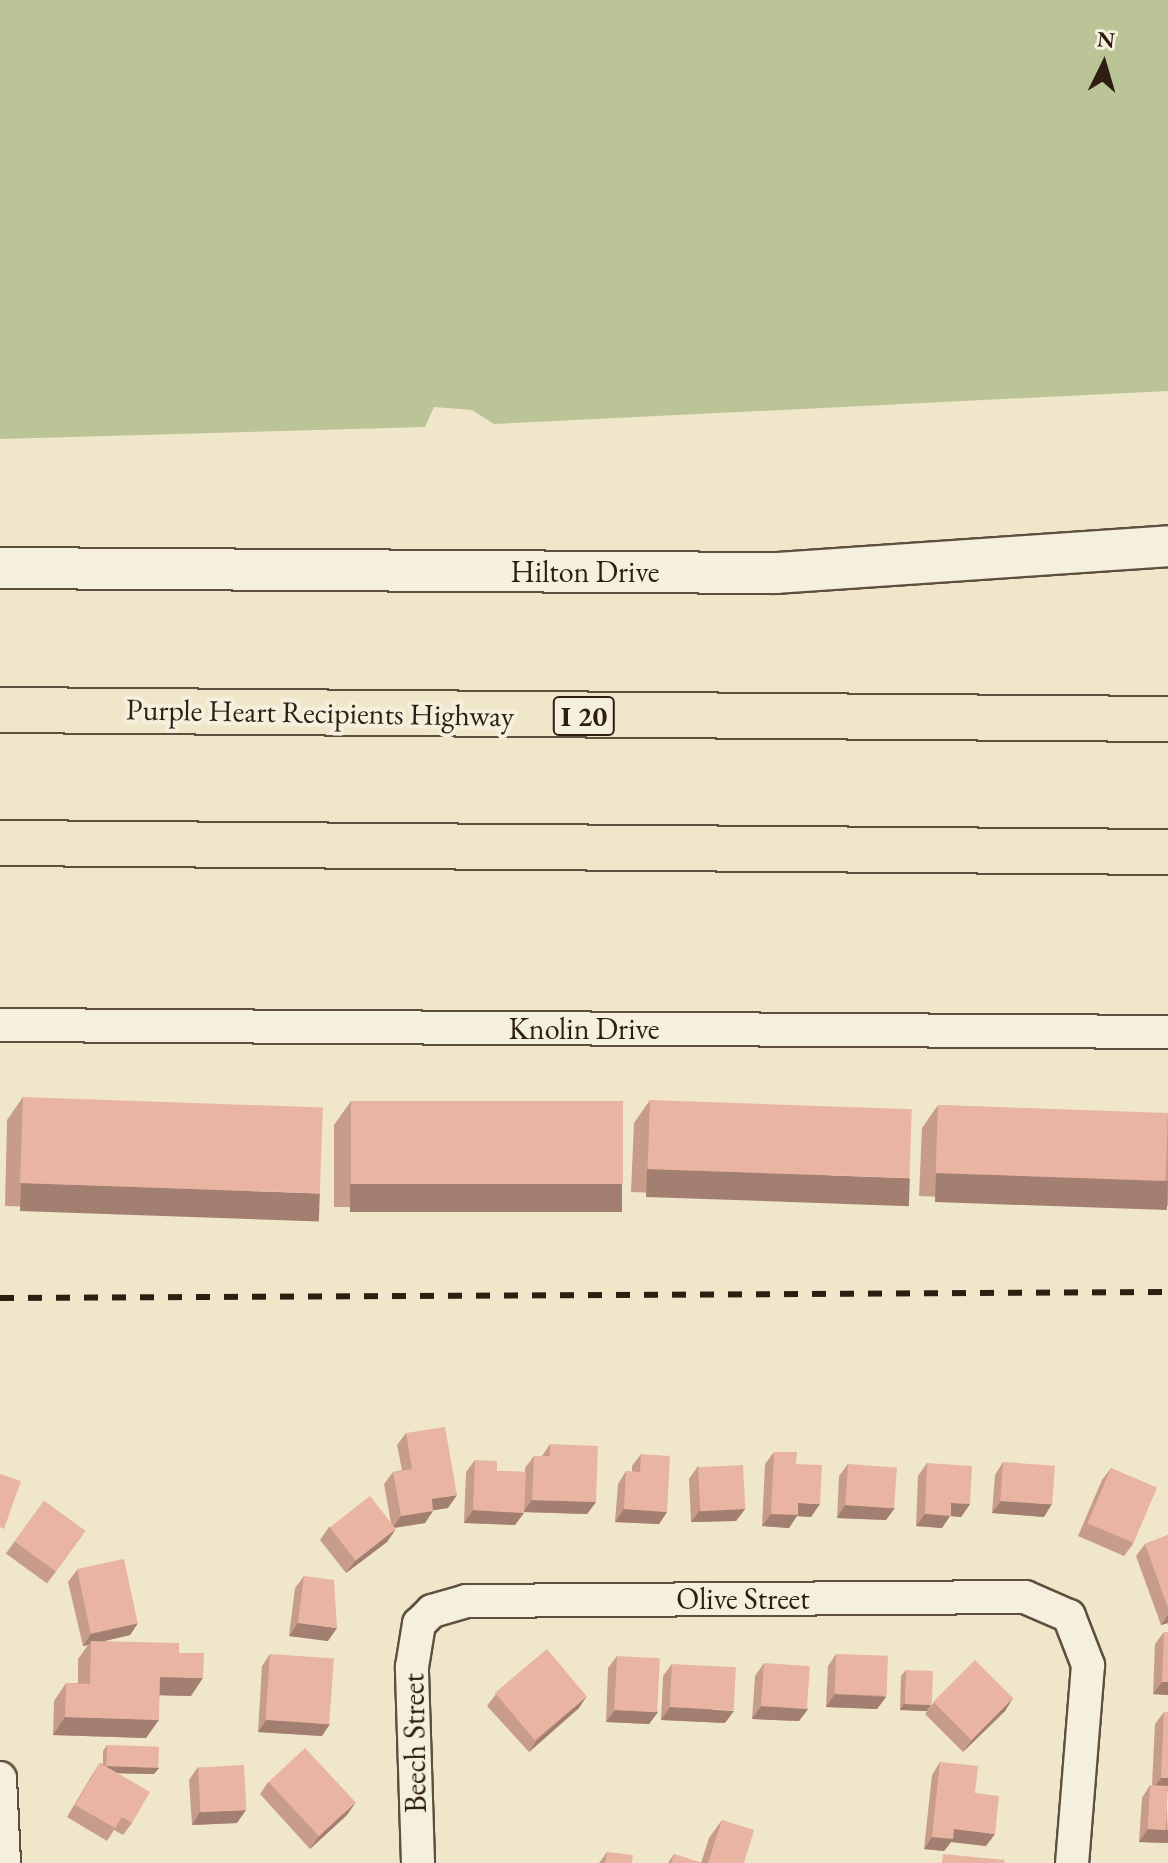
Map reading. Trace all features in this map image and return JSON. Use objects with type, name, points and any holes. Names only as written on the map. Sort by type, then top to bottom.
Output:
[{"type":"highway","name":"Purple Heart Recipients Highway","points":[[0,710],[1168,719]]},
{"type":"highway","points":[[0,843],[1168,852]]},
{"type":"street","name":"Hilton Drive","points":[[0,568],[776,573],[1168,546]]},
{"type":"street","name":"Knolin Drive","points":[[0,1025],[1168,1032]]},
{"type":"street","name":"Olive Street","points":[[419,1624],[432,1611],[466,1601],[1025,1597],[1069,1616],[1088,1665],[1072,1863]]},
{"type":"street","name":"Beech Street","points":[[418,1863],[412,1667],[419,1624]]},
{"type":"street","points":[[0,1778],[4,1863]]},
{"type":"green space","points":[[0,0],[1168,0],[1168,391],[494,424],[472,410],[434,407],[425,427],[0,439]]},
{"type":"building","points":[[23,1097],[323,1107],[320,1193],[20,1183]]},
{"type":"building","points":[[650,1100],[912,1109],[909,1178],[648,1169]]},
{"type":"building","points":[[351,1101],[623,1101],[623,1184],[351,1184]]},
{"type":"building","points":[[938,1105],[1168,1113],[1165,1181],[936,1173]]},
{"type":"building","points":[[445,1427],[457,1495],[432,1499],[433,1511],[401,1516],[393,1472],[412,1469],[406,1433]]},
{"type":"building","points":[[550,1444],[598,1446],[596,1502],[532,1500],[534,1456],[550,1456]]},
{"type":"building","points":[[774,1452],[797,1452],[796,1464],[822,1465],[820,1504],[798,1503],[798,1515],[771,1514]]},
{"type":"building","points":[[641,1454],[670,1456],[667,1512],[624,1509],[626,1471],[640,1472]]},
{"type":"building","points":[[475,1460],[497,1461],[497,1471],[526,1472],[524,1513],[473,1510]]},
{"type":"building","points":[[1003,1462],[1055,1466],[1052,1505],[1000,1501]]},
{"type":"building","points":[[927,1463],[972,1466],[970,1504],[951,1503],[951,1516],[925,1514]]},
{"type":"building","points":[[848,1464],[897,1467],[894,1508],[845,1505]]},
{"type":"building","points":[[743,1465],[745,1509],[700,1511],[698,1467]]},
{"type":"building","points":[[1111,1468],[1157,1488],[1134,1543],[1088,1523]]},
{"type":"building","points":[[0,1474],[21,1481],[4,1529],[0,1527]]},
{"type":"building","points":[[370,1496],[396,1529],[356,1560],[330,1527]]},
{"type":"building","points":[[44,1501],[85,1531],[56,1571],[15,1541]]},
{"type":"building","points":[[1168,1535],[1168,1608],[1145,1544]]},
{"type":"building","points":[[124,1559],[138,1624],[91,1634],[77,1569]]},
{"type":"building","points":[[304,1576],[334,1580],[337,1628],[298,1623]]},
{"type":"building","points":[[1164,1632],[1168,1632],[1168,1682],[1162,1682]]},
{"type":"building","points":[[91,1641],[179,1643],[179,1653],[204,1653],[203,1678],[160,1677],[159,1720],[65,1717],[66,1683],[90,1684]]},
{"type":"building","points":[[547,1649],[587,1696],[535,1740],[495,1693]]},
{"type":"building","points":[[270,1654],[334,1658],[329,1724],[265,1720]]},
{"type":"building","points":[[836,1654],[888,1656],[887,1696],[835,1694]]},
{"type":"building","points":[[617,1656],[660,1658],[657,1712],[614,1710]]},
{"type":"building","points":[[975,1660],[1013,1698],[971,1740],[933,1702]]},
{"type":"building","points":[[764,1663],[810,1666],[807,1709],[761,1706]]},
{"type":"building","points":[[672,1664],[736,1667],[734,1710],[670,1707]]},
{"type":"building","points":[[906,1670],[933,1671],[932,1705],[905,1704]]},
{"type":"building","points":[[1164,1712],[1168,1712],[1168,1778],[1161,1778]]},
{"type":"building","points":[[107,1745],[159,1747],[158,1768],[106,1766]]},
{"type":"building","points":[[305,1748],[355,1802],[319,1836],[268,1782]]},
{"type":"building","points":[[940,1762],[978,1766],[975,1793],[999,1796],[995,1834],[954,1829],[953,1839],[932,1837]]},
{"type":"building","points":[[100,1763],[150,1792],[132,1823],[122,1817],[115,1828],[75,1805]]},
{"type":"building","points":[[244,1765],[246,1810],[200,1812],[198,1767]]},
{"type":"building","points":[[1150,1785],[1168,1786],[1166,1830],[1148,1829]]},
{"type":"building","points":[[722,1820],[754,1830],[744,1863],[708,1863]]},
{"type":"building","points":[[607,1852],[633,1855],[632,1863],[605,1863]]},
{"type":"building","points":[[674,1854],[702,1863],[671,1863]]},
{"type":"building","points":[[943,1854],[1005,1860],[1004,1863],[942,1863]]},
{"type":"railway","points":[[0,1298],[1168,1292]]}]
